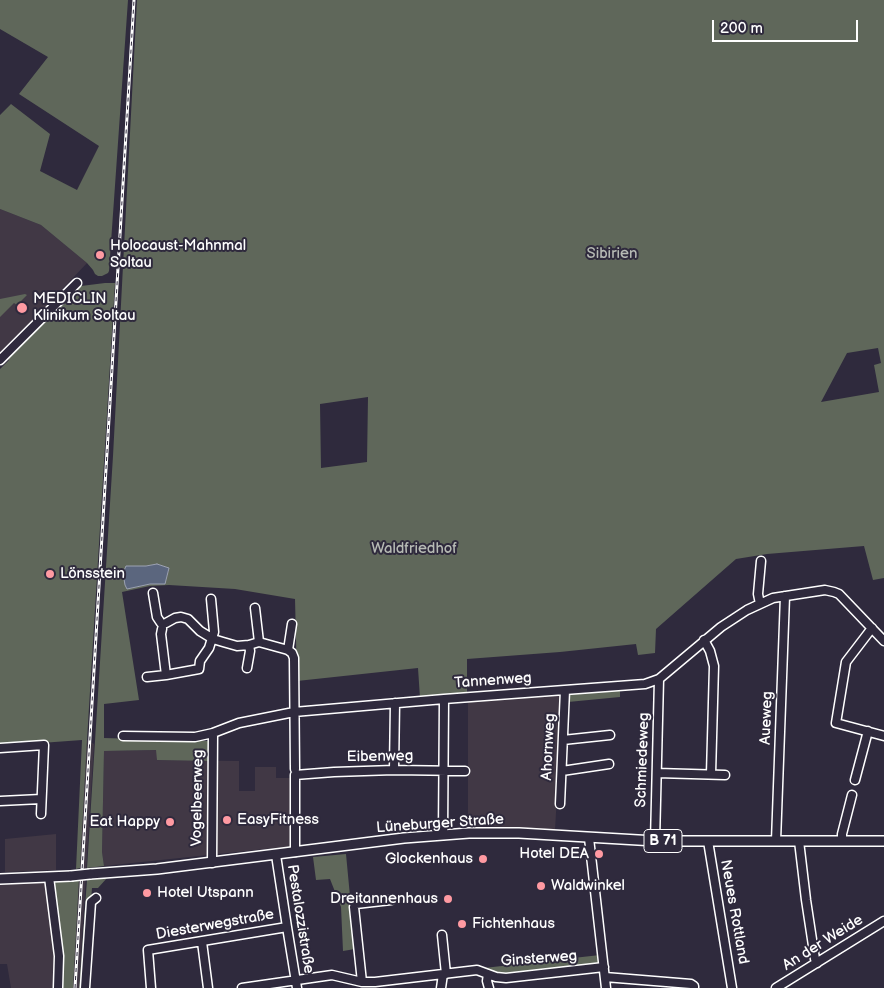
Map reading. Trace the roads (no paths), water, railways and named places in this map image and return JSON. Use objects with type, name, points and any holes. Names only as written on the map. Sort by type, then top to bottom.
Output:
[{"type":"main road","name":"Lüneburger Straße","points":[[0,879],[71,876],[157,869],[443,835],[485,832],[654,841],[884,841]]},
{"type":"street","points":[[0,360],[76,283]]},
{"type":"street","points":[[760,604],[758,594],[761,561]]},
{"type":"street","name":"Tannenweg","points":[[123,736],[196,737],[239,723],[294,712],[645,684],[659,679],[704,640],[747,610],[773,598],[824,590],[839,594],[872,628]]},
{"type":"street","points":[[153,593],[157,617],[163,625]]},
{"type":"street","name":"Aueweg","points":[[776,841],[785,596]]},
{"type":"street","points":[[147,677],[199,669],[200,662],[213,639],[214,632],[210,600]]},
{"type":"street","points":[[255,608],[259,642]]},
{"type":"street","points":[[166,675],[161,634],[163,625],[175,618],[188,619],[200,631],[213,639],[237,646],[259,642],[288,650],[292,653],[294,658],[295,852]]},
{"type":"street","points":[[288,650],[292,624]]},
{"type":"street","points":[[884,641],[872,628],[846,662],[836,723],[884,736]]},
{"type":"street","points":[[704,640],[710,651],[714,666],[711,774]]},
{"type":"street","points":[[247,668],[250,651],[249,645]]},
{"type":"street","name":"Schmiedeweg","points":[[654,841],[659,679]]},
{"type":"street","name":"Ahornweg","points":[[560,804],[565,690]]},
{"type":"street","points":[[443,835],[444,699]]},
{"type":"street","points":[[394,703],[394,770]]},
{"type":"street","points":[[855,780],[868,731]]},
{"type":"street","name":"Vogelbeerweg","points":[[212,863],[213,733]]},
{"type":"street","points":[[563,740],[610,734]]},
{"type":"street","points":[[0,748],[44,745],[41,814]]},
{"type":"street","points":[[562,771],[609,764]]},
{"type":"street","name":"Eibenweg","points":[[295,772],[465,771]]},
{"type":"street","points":[[657,773],[725,775]]},
{"type":"street","points":[[842,841],[852,795]]},
{"type":"street","points":[[0,801],[41,799]]},
{"type":"street","points":[[589,838],[606,988]]},
{"type":"street","name":"Neues Rottland","points":[[708,841],[732,988]]},
{"type":"street","points":[[799,841],[806,900],[817,962]]},
{"type":"street","name":"Pestalozzistraße","points":[[276,855],[297,984]]},
{"type":"street","points":[[49,877],[59,956],[58,988]]},
{"type":"street","points":[[86,988],[91,902],[96,898]]},
{"type":"street","points":[[362,982],[354,907],[356,904],[391,900]]},
{"type":"street","name":"An der Weide","points":[[776,988],[884,921]]},
{"type":"street","name":"Diesterwegstraße","points":[[151,988],[148,950],[287,927]]},
{"type":"street","points":[[441,988],[445,974],[442,935]]},
{"type":"street","points":[[202,942],[208,988]]},
{"type":"street","name":"Ginsterweg","points":[[242,988],[297,984],[332,975],[362,982],[375,982],[477,970],[496,977],[506,978],[604,967]]},
{"type":"street","points":[[488,974],[488,988]]},
{"type":"street","points":[[605,976],[691,984],[694,988]]},
{"type":"water","points":[[157,564],[169,568],[165,584],[150,584],[127,589],[123,573],[126,566]]},
{"type":"railway","points":[[75,988],[134,0]]},
{"type":"place","name":"Holocaust-Mahnmal Soltau","points":[[100,255]]},
{"type":"place","name":"MEDICLIN Klinikum Soltau","points":[[22,308]]},
{"type":"place","name":"Lönsstein","points":[[50,574]]},
{"type":"place","name":"EasyFitness","points":[[227,820]]},
{"type":"place","name":"Eat Happy","points":[[170,822]]},
{"type":"place","name":"Hotel DEA","points":[[599,854]]},
{"type":"place","name":"Glockenhaus","points":[[483,859]]},
{"type":"place","name":"Waldwinkel","points":[[541,886]]},
{"type":"place","name":"Hotel Utspann","points":[[147,893]]},
{"type":"place","name":"Dreitannenhaus","points":[[448,899]]},
{"type":"place","name":"Fichtenhaus","points":[[462,924]]},
{"type":"park label","name":"Sibirien","points":[[612,254]]},
{"type":"park label","name":"Waldfriedhof","points":[[414,549]]}]
